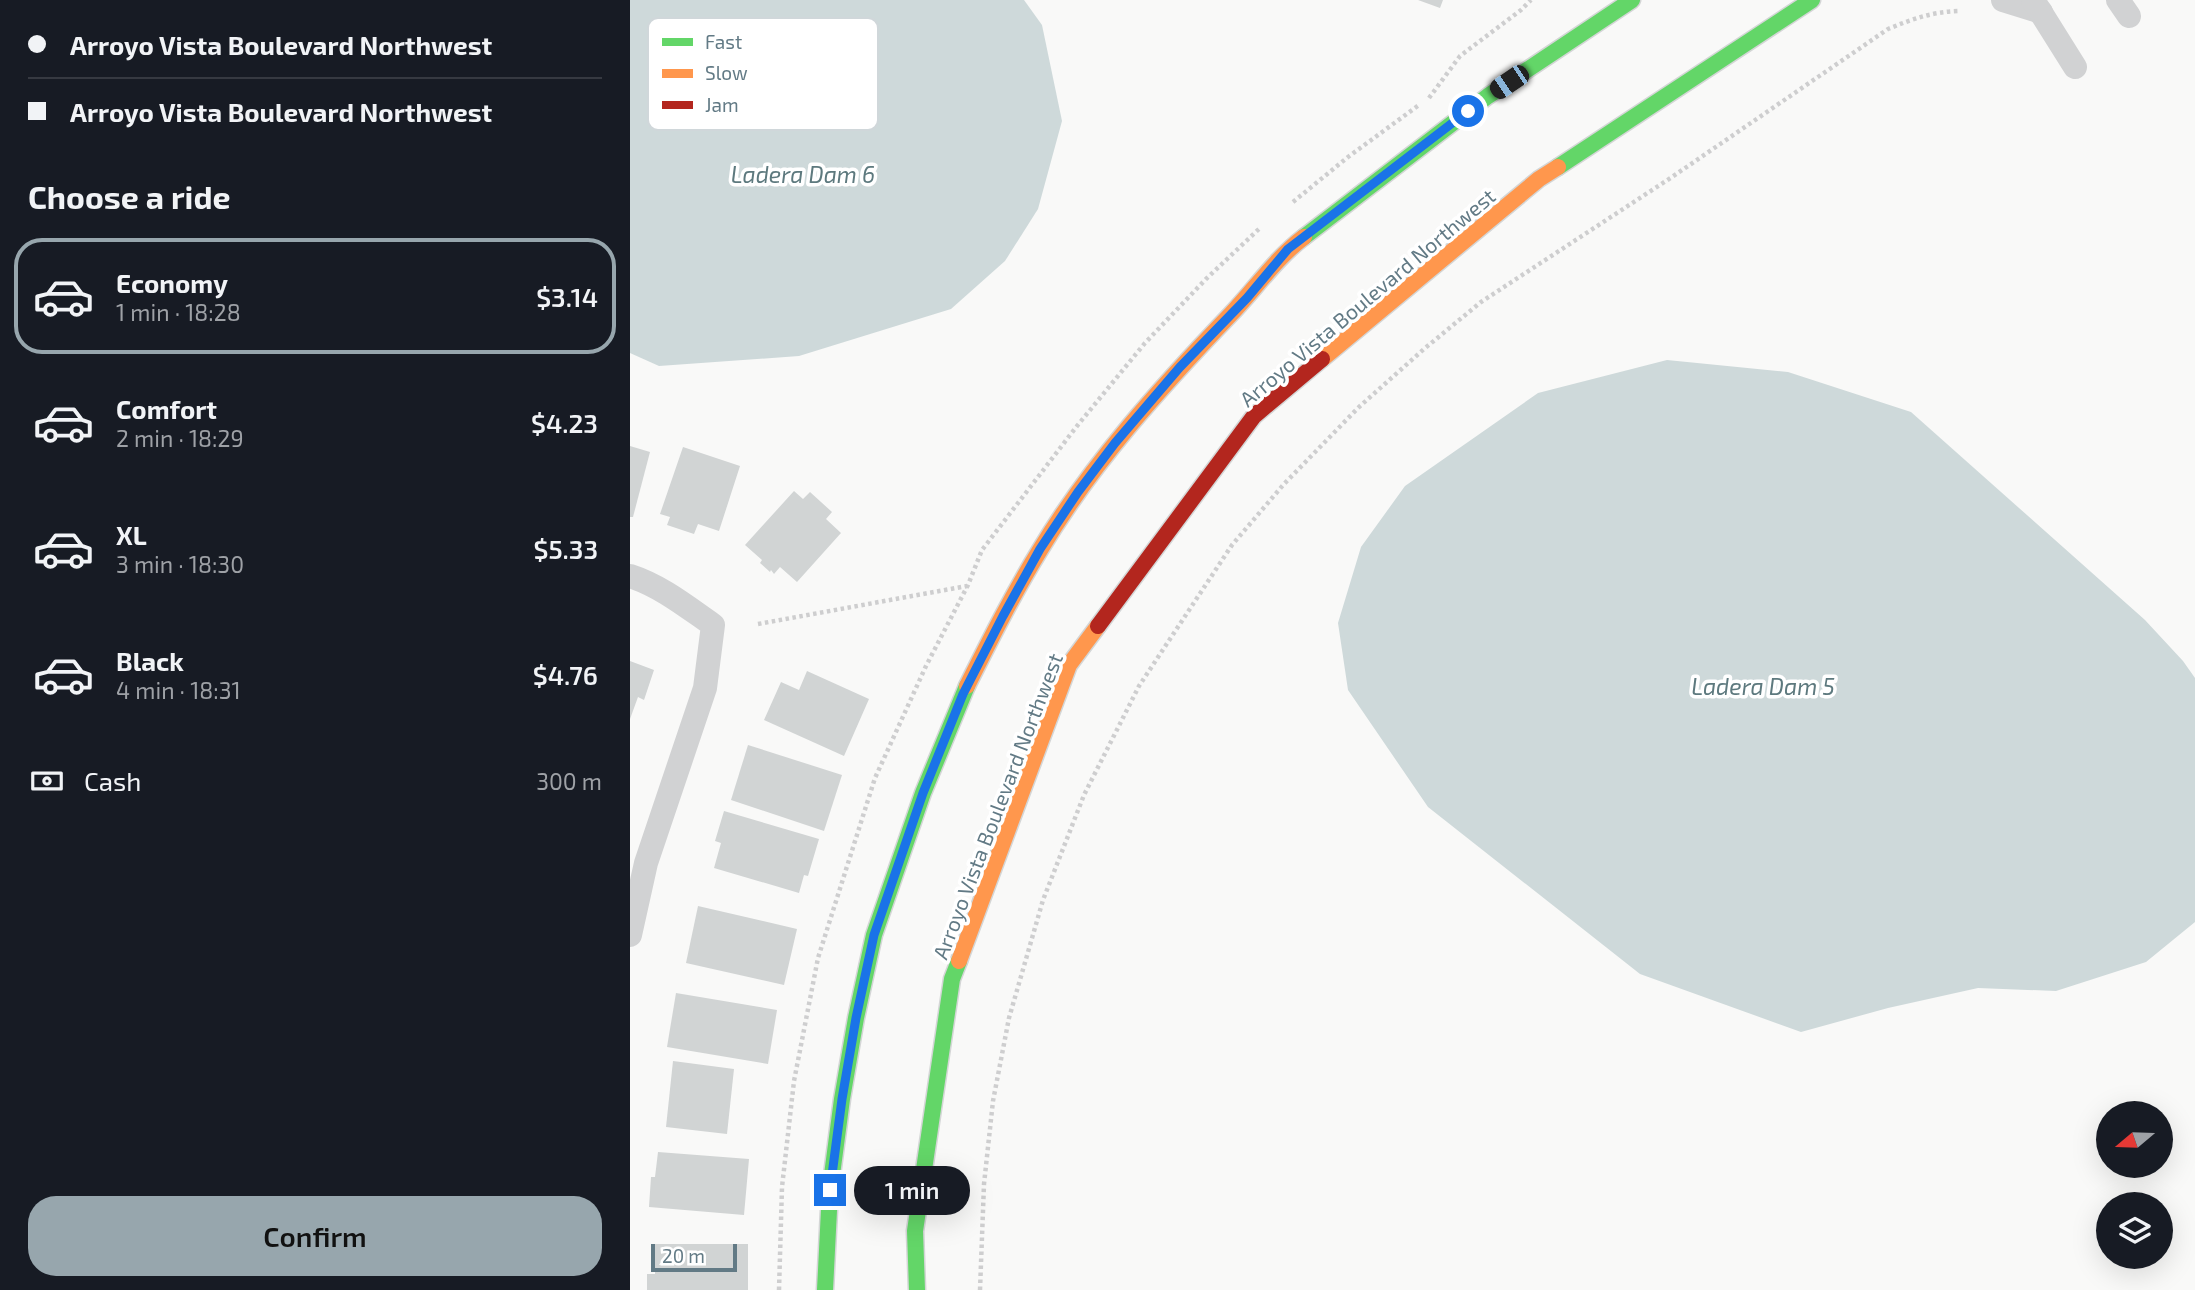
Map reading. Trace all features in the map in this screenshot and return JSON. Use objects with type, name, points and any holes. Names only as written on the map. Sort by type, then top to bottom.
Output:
[{"type":"main road","points":[[825,1290],[830,1190],[842,1099],[874,935],[923,793],[963,694],[1040,549],[1115,443],[1288,249],[1488,96],[1632,0]]},
{"type":"main road","name":"Arroyo Vista Boulevard Northwest","points":[[917,1290],[915,1231],[952,979],[1069,665],[1254,416],[1539,179],[1812,0]]},
{"type":"street","points":[[2003,0],[2037,6],[2075,67]]},
{"type":"street","points":[[630,576],[676,599],[713,625],[705,688],[646,863],[630,935]]},
{"type":"path","points":[[980,1290],[984,1185],[993,1101],[1009,1018],[1043,900],[1084,795],[1139,686],[1232,545],[1284,484],[1359,407],[1481,302],[1672,177],[1888,29],[1912,18],[1937,12],[1958,11]]},
{"type":"path","points":[[758,624],[968,585]]},
{"type":"water","name":"Ladera Dam 6","points":[[630,0],[1024,0],[1042,25],[1062,121],[1038,209],[1005,261],[951,309],[799,356],[659,366],[630,353]]},
{"type":"water","name":"Ladera Dam 5","points":[[1667,360],[1788,372],[1911,412],[2145,620],[2195,678],[2195,922],[2146,962],[2056,991],[1978,988],[1888,1008],[1801,1032],[1640,974],[1428,807],[1348,690],[1338,623],[1361,547],[1405,486],[1538,393]]},
{"type":"building","points":[[1418,0],[1443,0],[1440,8]]},
{"type":"building","points":[[630,446],[650,452],[633,517],[630,517]]},
{"type":"building","points":[[683,447],[740,466],[719,531],[698,524],[694,534],[667,525],[670,517],[660,514]]},
{"type":"building","points":[[794,491],[803,499],[810,492],[832,512],[826,519],[841,533],[797,582],[780,567],[774,574],[771,570],[770,572],[760,563],[762,560],[745,545]]},
{"type":"building","points":[[630,661],[654,670],[644,700],[638,697],[630,719]]},
{"type":"building","points":[[807,671],[869,699],[844,756],[764,720],[781,682],[799,690]]},
{"type":"building","points":[[748,745],[842,775],[824,831],[731,800]]},
{"type":"building","points":[[724,811],[819,839],[808,876],[804,875],[799,893],[714,868],[721,843],[715,841]]},
{"type":"building","points":[[698,906],[797,929],[784,985],[686,963]]},
{"type":"building","points":[[676,993],[777,1010],[768,1064],[667,1047]]},
{"type":"building","points":[[673,1061],[734,1069],[727,1134],[666,1127]]},
{"type":"building","points":[[658,1152],[749,1159],[744,1215],[649,1207],[651,1177],[655,1177]]},
{"type":"building","points":[[655,1244],[748,1244],[748,1290],[647,1290],[647,1274],[655,1274]]},
{"type":"traffic: fast","points":[[1304,237],[1488,96],[1632,0]]},
{"type":"traffic: fast","points":[[1558,167],[1812,0]]},
{"type":"traffic: fast","points":[[825,1290],[830,1190],[842,1099],[874,935],[923,793],[967,686]]},
{"type":"traffic: fast","points":[[917,1290],[915,1231],[952,979],[959,961]]},
{"type":"traffic: slow","points":[[1322,359],[1539,179],[1558,167]]},
{"type":"traffic: slow","points":[[967,686],[1030,567],[1060,518],[1105,456],[1179,369],[1275,264],[1304,237]]},
{"type":"traffic: slow","points":[[959,961],[1069,665],[1098,626]]},
{"type":"traffic: jam","points":[[1098,626],[1254,416],[1322,359]]},
{"type":"route","points":[[830,1190],[842,1099],[874,935],[923,793],[963,694],[1040,549],[1115,443],[1288,249],[1468,111]]}]
